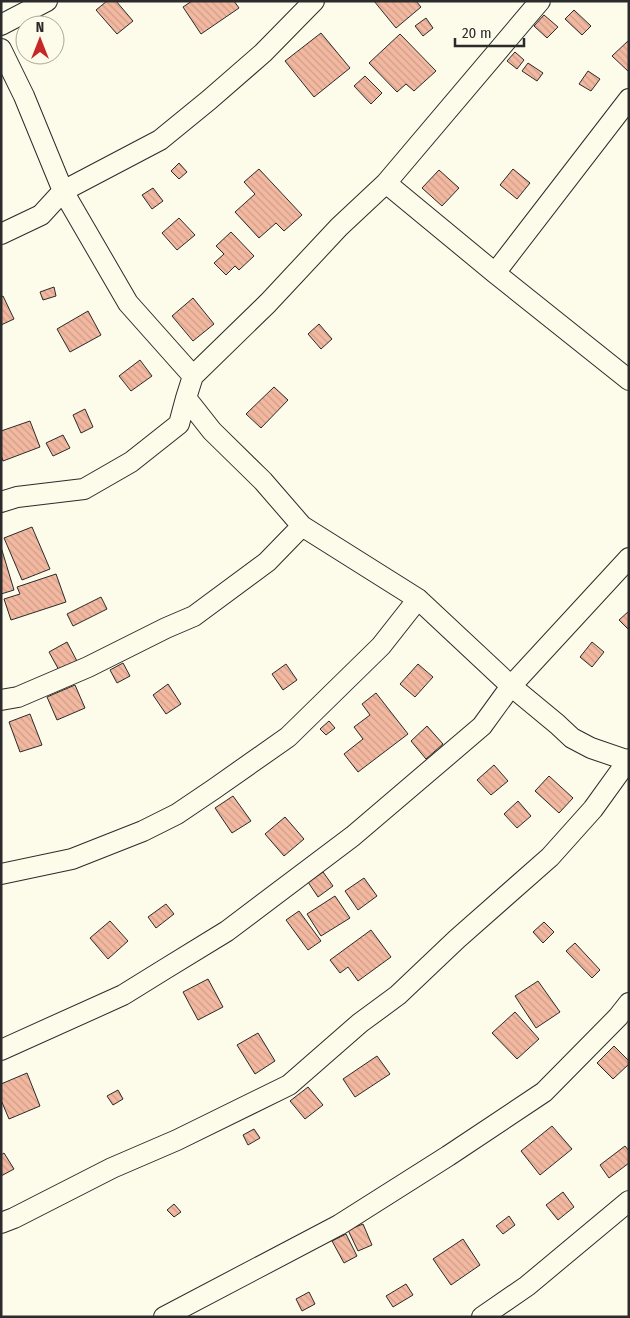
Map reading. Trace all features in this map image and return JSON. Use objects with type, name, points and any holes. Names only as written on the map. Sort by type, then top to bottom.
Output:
[{"type":"street","points":[[1,26],[47,1]]},
{"type":"street","points":[[1,234],[41,215],[63,191],[160,140],[263,53],[314,1]]},
{"type":"street","points":[[1,502],[17,497],[84,489],[130,462],[178,424],[193,376],[268,303],[339,227],[386,184],[540,1]]},
{"type":"street","points":[[1,49],[24,96],[63,191],[128,303],[193,376]]},
{"type":"street","points":[[495,273],[629,99]]},
{"type":"street","points":[[386,184],[629,380]]},
{"type":"street","points":[[1,1223],[112,1168],[177,1140],[289,1085],[360,1023],[398,995],[464,933],[550,857],[593,809],[628,760],[591,748],[572,738],[511,686],[418,599],[302,526],[263,481],[212,431],[186,398]]},
{"type":"street","points":[[1,700],[18,697],[88,667],[194,616],[267,562],[302,526]]},
{"type":"street","points":[[1,1050],[123,995],[227,931],[353,836],[482,726],[511,686],[629,558]]},
{"type":"street","points":[[1,874],[72,860],[143,831],[177,814],[288,736],[381,646],[418,599]]},
{"type":"street","points":[[164,1317],[339,1225],[456,1151],[544,1092],[618,1017],[629,1003]]},
{"type":"street","points":[[482,1317],[527,1286],[629,1201]]},
{"type":"building","points":[[107,1],[116,1],[133,21],[117,34],[96,10]]},
{"type":"building","points":[[192,1],[234,1],[239,8],[201,34],[183,7]]},
{"type":"building","points":[[374,1],[416,1],[421,7],[396,28]]},
{"type":"building","points":[[574,10],[591,26],[582,35],[565,19]]},
{"type":"building","points":[[544,15],[558,27],[547,38],[534,26]]},
{"type":"building","points":[[426,18],[433,28],[423,36],[415,26]]},
{"type":"building","points":[[321,33],[350,68],[314,97],[285,61]]},
{"type":"building","points":[[400,34],[436,71],[414,91],[406,84],[397,92],[369,63]]},
{"type":"building","points":[[629,40],[629,72],[612,56]]},
{"type":"building","points":[[515,52],[524,60],[517,69],[507,61]]},
{"type":"building","points":[[528,63],[543,73],[537,81],[522,71]]},
{"type":"building","points":[[588,71],[600,79],[591,91],[579,84]]},
{"type":"building","points":[[365,76],[382,93],[371,104],[354,86]]},
{"type":"building","points":[[179,163],[187,172],[179,179],[171,171]]},
{"type":"building","points":[[259,169],[302,215],[284,231],[276,223],[259,238],[235,212],[255,194],[244,182]]},
{"type":"building","points":[[513,169],[530,183],[517,199],[500,185]]},
{"type":"building","points":[[439,170],[459,188],[442,206],[422,188]]},
{"type":"building","points":[[153,188],[163,201],[152,209],[142,195]]},
{"type":"building","points":[[179,218],[195,235],[177,250],[162,233]]},
{"type":"building","points":[[231,232],[254,256],[239,270],[235,266],[226,275],[214,263],[224,254],[216,246]]},
{"type":"building","points":[[54,287],[56,296],[43,300],[40,292]]},
{"type":"building","points":[[3,296],[14,319],[1,325],[1,297]]},
{"type":"building","points":[[193,298],[214,324],[193,341],[172,316]]},
{"type":"building","points":[[88,311],[101,335],[70,352],[57,329]]},
{"type":"building","points":[[319,324],[332,339],[321,349],[308,334]]},
{"type":"building","points":[[140,360],[152,376],[131,391],[119,376]]},
{"type":"building","points":[[274,387],[288,400],[261,428],[246,414]]},
{"type":"building","points":[[85,409],[93,427],[81,433],[73,415]]},
{"type":"building","points":[[30,421],[40,447],[3,461],[1,455],[1,431]]},
{"type":"building","points":[[63,435],[70,448],[53,456],[46,443]]},
{"type":"building","points":[[32,527],[50,569],[22,580],[4,538]]},
{"type":"building","points":[[1,547],[14,590],[1,594]]},
{"type":"building","points":[[56,574],[66,602],[11,620],[4,599],[20,594],[17,587]]},
{"type":"building","points":[[101,597],[107,609],[73,626],[67,614]]},
{"type":"building","points":[[629,611],[629,630],[619,620]]},
{"type":"building","points":[[67,642],[78,663],[60,672],[49,652]]},
{"type":"building","points":[[592,642],[604,652],[592,667],[580,657]]},
{"type":"building","points":[[123,663],[130,676],[117,683],[110,670]]},
{"type":"building","points":[[286,664],[297,680],[283,690],[272,674]]},
{"type":"building","points":[[418,664],[433,677],[415,697],[400,684]]},
{"type":"building","points":[[168,684],[181,704],[166,714],[153,695]]},
{"type":"building","points":[[75,685],[85,708],[57,720],[47,697]]},
{"type":"building","points":[[376,693],[408,734],[358,772],[344,754],[363,739],[354,727],[370,715],[362,704]]},
{"type":"building","points":[[30,714],[42,745],[20,752],[9,722]]},
{"type":"building","points":[[329,721],[335,728],[326,735],[320,729]]},
{"type":"building","points":[[427,726],[443,744],[426,759],[411,741]]},
{"type":"building","points":[[494,765],[508,781],[491,795],[477,780]]},
{"type":"building","points":[[549,776],[573,798],[559,813],[535,791]]},
{"type":"building","points":[[233,796],[251,821],[232,833],[215,808]]},
{"type":"building","points":[[518,801],[531,816],[517,828],[504,814]]},
{"type":"building","points":[[285,817],[304,839],[284,856],[265,834]]},
{"type":"building","points":[[323,872],[333,886],[318,897],[308,882]]},
{"type":"building","points":[[364,878],[377,896],[358,910],[345,891]]},
{"type":"building","points":[[335,896],[350,918],[321,936],[307,914]]},
{"type":"building","points":[[166,904],[174,914],[156,928],[148,917]]},
{"type":"building","points":[[299,911],[321,941],[308,950],[286,920]]},
{"type":"building","points":[[110,921],[128,941],[108,959],[90,938]]},
{"type":"building","points":[[544,922],[554,932],[543,943],[533,932]]},
{"type":"building","points":[[371,930],[391,957],[358,981],[348,967],[340,973],[330,960]]},
{"type":"building","points":[[575,943],[600,970],[592,978],[566,951]]},
{"type":"building","points":[[208,979],[223,1007],[198,1020],[183,992]]},
{"type":"building","points":[[538,981],[560,1012],[536,1028],[515,996]]},
{"type":"building","points":[[515,1012],[539,1039],[517,1059],[492,1033]]},
{"type":"building","points":[[258,1033],[275,1061],[255,1074],[237,1045]]},
{"type":"building","points":[[614,1046],[629,1061],[629,1064],[613,1079],[597,1063]]},
{"type":"building","points":[[377,1056],[390,1074],[355,1097],[343,1079]]},
{"type":"building","points":[[27,1073],[40,1106],[9,1119],[1,1100],[1,1084]]},
{"type":"building","points":[[308,1087],[323,1105],[305,1119],[290,1101]]},
{"type":"building","points":[[118,1090],[123,1099],[113,1105],[107,1096]]},
{"type":"building","points":[[552,1126],[572,1149],[540,1175],[521,1151]]},
{"type":"building","points":[[254,1129],[260,1138],[248,1145],[243,1135]]},
{"type":"building","points":[[625,1146],[629,1151],[629,1163],[609,1178],[600,1165]]},
{"type":"building","points":[[4,1153],[14,1169],[1,1176],[1,1155]]},
{"type":"building","points":[[563,1192],[574,1207],[558,1220],[546,1205]]},
{"type":"building","points":[[174,1204],[181,1212],[174,1217],[167,1210]]},
{"type":"building","points":[[509,1216],[515,1225],[503,1234],[496,1226]]},
{"type":"building","points":[[363,1224],[372,1245],[358,1251],[348,1230]]},
{"type":"building","points":[[346,1234],[357,1256],[344,1263],[332,1241]]},
{"type":"building","points":[[463,1239],[480,1265],[451,1285],[433,1259]]},
{"type":"building","points":[[406,1284],[413,1295],[393,1307],[386,1296]]},
{"type":"building","points":[[309,1292],[315,1304],[302,1311],[296,1299]]}]
